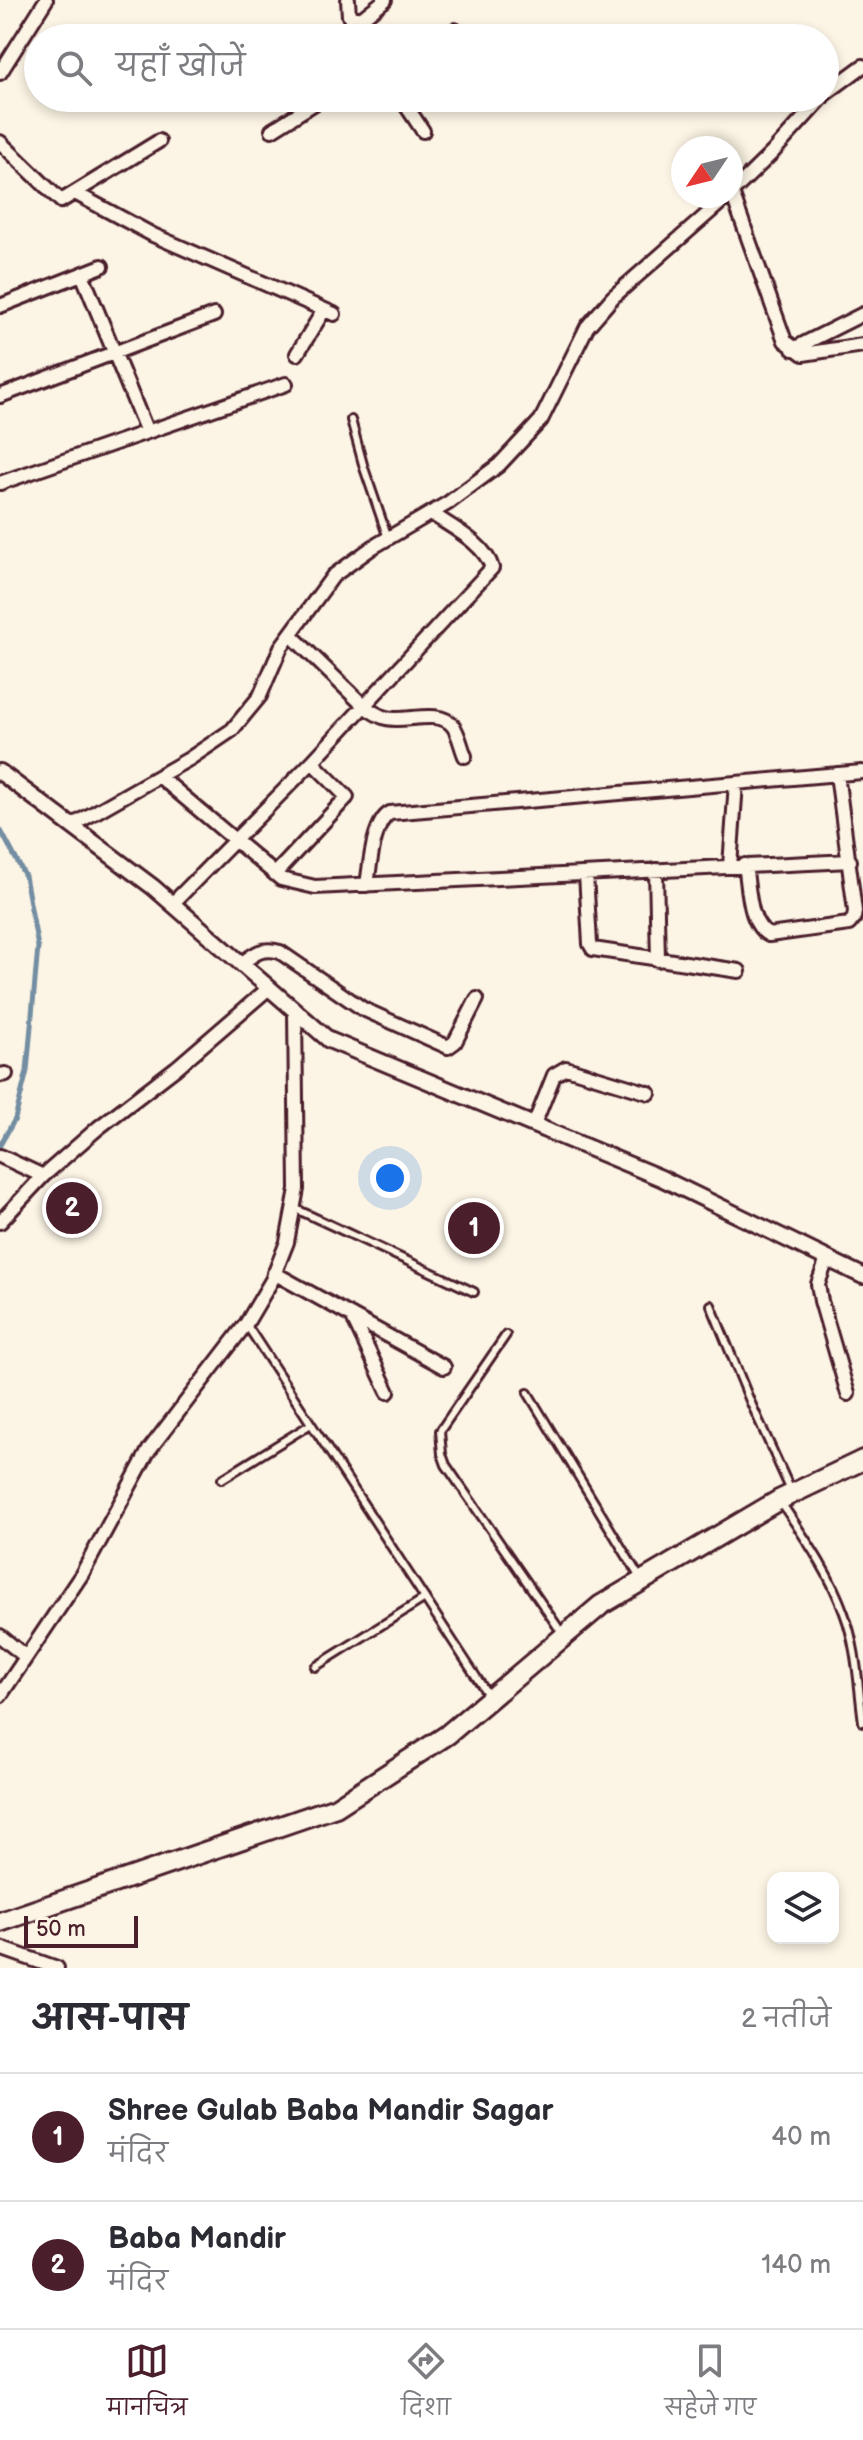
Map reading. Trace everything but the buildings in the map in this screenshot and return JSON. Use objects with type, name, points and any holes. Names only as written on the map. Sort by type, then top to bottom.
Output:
[{"type":"main road","points":[[0,1922],[336,1807],[447,1735],[601,1605],[786,1497],[863,1460]]},
{"type":"street","points":[[31,24],[46,0]]},
{"type":"street","points":[[348,0],[349,16],[357,24]]},
{"type":"street","points":[[353,24],[385,0]]},
{"type":"street","points":[[0,73],[24,35]]},
{"type":"street","points":[[839,84],[863,66]]},
{"type":"street","points":[[272,130],[301,112]]},
{"type":"street","points":[[410,112],[423,131]]},
{"type":"street","points":[[743,180],[808,112]]},
{"type":"street","points":[[0,142],[61,201],[159,141]]},
{"type":"street","points":[[75,193],[153,235],[329,312],[297,354]]},
{"type":"street","points":[[71,826],[232,730],[260,696],[281,647],[333,576],[499,465],[541,420],[587,327],[613,297],[714,208]]},
{"type":"street","points":[[735,208],[785,341],[803,354],[863,345]]},
{"type":"street","points":[[0,306],[102,266]]},
{"type":"street","points":[[82,274],[147,432]]},
{"type":"street","points":[[793,349],[863,314]]},
{"type":"street","points":[[0,396],[214,315]]},
{"type":"street","points":[[0,483],[286,384]]},
{"type":"street","points":[[172,904],[312,762],[492,568],[490,559],[482,550],[431,513]]},
{"type":"street","points":[[291,635],[364,706],[386,718],[437,718],[447,721],[454,727],[465,756]]},
{"type":"street","points":[[275,874],[347,797],[312,762]]},
{"type":"street","points":[[0,772],[172,904],[329,1040],[661,1178],[863,1276]]},
{"type":"street","points":[[367,885],[379,825],[384,815],[390,813],[862,772]]},
{"type":"street","points":[[745,865],[756,925],[769,935],[849,924],[855,911],[837,774]]},
{"type":"street","points":[[159,776],[281,879],[315,887],[850,861]]},
{"type":"street","points":[[730,866],[736,783]]},
{"type":"street","points":[[656,870],[658,960]]},
{"type":"street","points":[[586,874],[590,944],[593,949],[739,971]]},
{"type":"street","points":[[241,964],[260,950],[280,952],[363,1009],[448,1047],[455,1042],[477,999]]},
{"type":"street","points":[[0,1222],[43,1176],[98,1128],[176,1068],[269,988]]},
{"type":"street","points":[[0,1696],[82,1574],[149,1450],[246,1324],[274,1273],[287,1242],[297,1189],[295,1011]]},
{"type":"street","points":[[534,1125],[554,1075],[566,1068],[649,1093]]},
{"type":"street","points":[[3,1157],[43,1176]]},
{"type":"street","points":[[827,1259],[818,1284],[848,1394]]},
{"type":"street","points":[[274,1273],[444,1367]]},
{"type":"street","points":[[352,1316],[388,1392]]},
{"type":"street","points":[[0,1636],[26,1657]]},
{"type":"street","points":[[0,1948],[57,1968]]},
{"type":"lane","points":[[351,420],[388,538]]},
{"type":"lane","points":[[294,1208],[474,1292]]},
{"type":"lane","points":[[711,1305],[786,1497],[845,1615],[863,1722]]},
{"type":"lane","points":[[246,1324],[490,1698]]},
{"type":"lane","points":[[506,1335],[440,1431],[442,1454],[446,1465],[565,1636]]},
{"type":"lane","points":[[528,1393],[642,1581]]},
{"type":"lane","points":[[222,1479],[311,1424]]},
{"type":"lane","points":[[315,1667],[425,1598]]},
{"type":"waterway","points":[[0,829],[25,876],[38,947],[27,1071],[15,1119],[0,1145]]},
{"type":"place","name":"Baba Mandir","points":[[72,1208]]},
{"type":"place","name":"Shree Gulab Baba Mandir Sagar","points":[[474,1228]]}]
